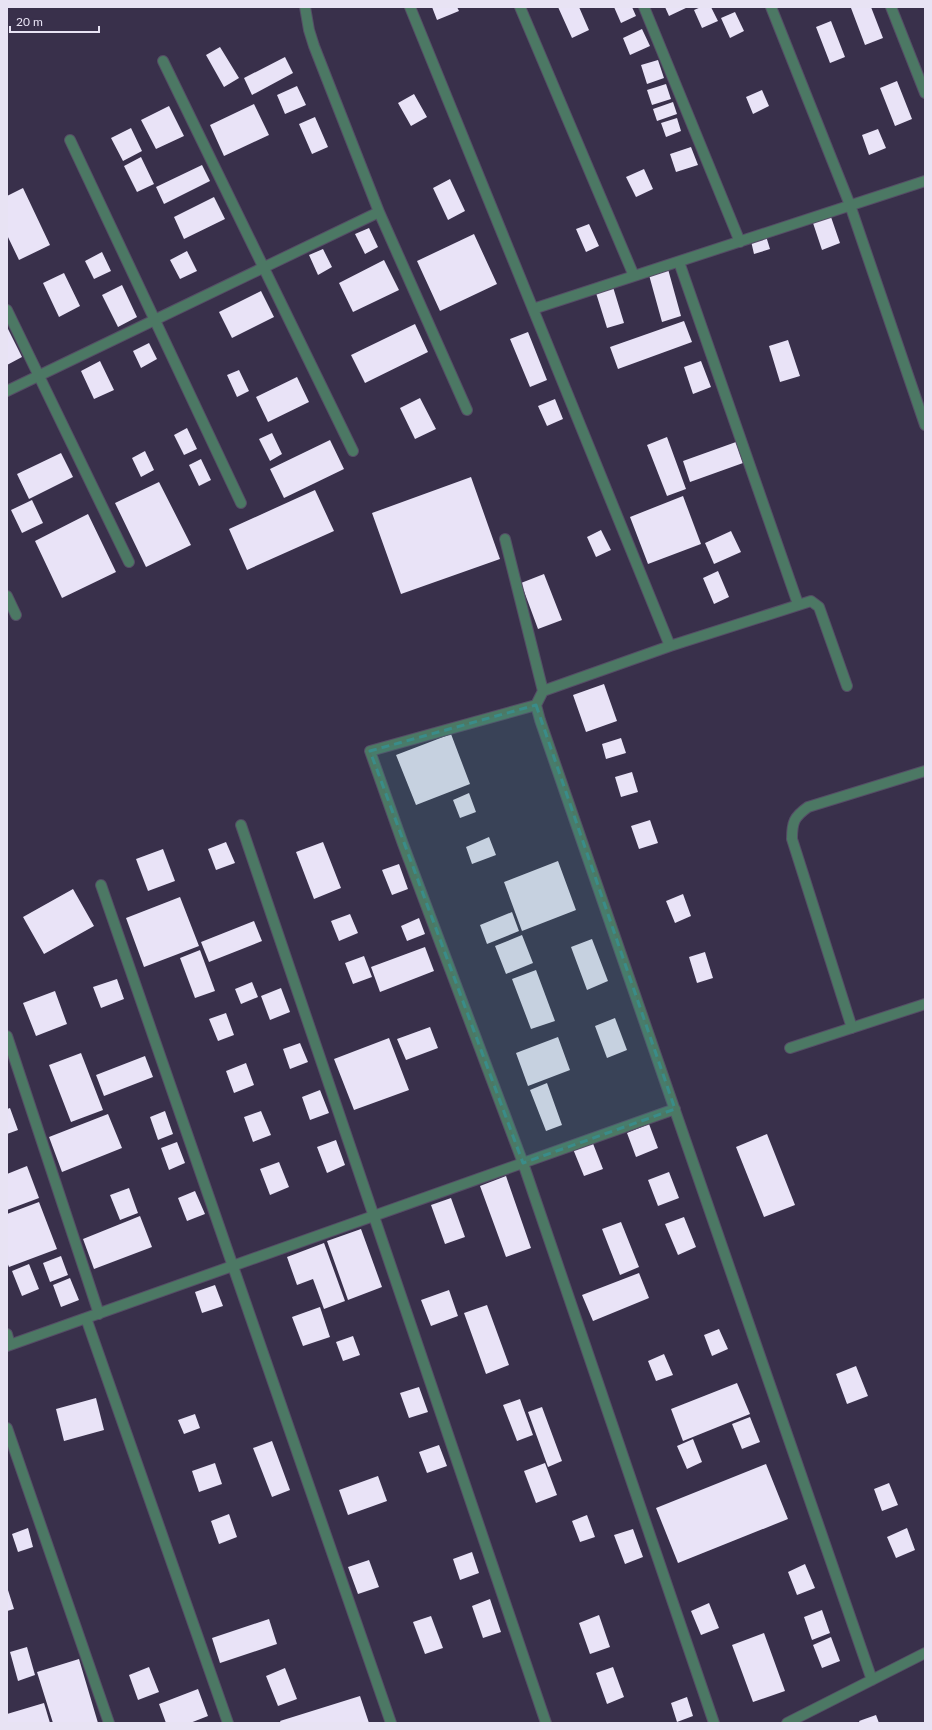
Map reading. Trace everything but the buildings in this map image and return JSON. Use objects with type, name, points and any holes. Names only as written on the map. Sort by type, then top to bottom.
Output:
[{"type":"street","points":[[305,7],[309,30],[314,46],[379,212],[467,410]]},
{"type":"street","points":[[410,7],[670,646]]},
{"type":"street","points":[[520,7],[634,276]]},
{"type":"street","points":[[644,7],[740,242]]},
{"type":"street","points":[[771,7],[850,205],[925,425]]},
{"type":"street","points":[[891,7],[925,93]]},
{"type":"street","points":[[163,61],[353,452]]},
{"type":"street","points":[[70,140],[241,503]]},
{"type":"street","points":[[533,309],[925,181]]},
{"type":"street","points":[[7,391],[379,212]]},
{"type":"street","points":[[678,262],[798,604]]},
{"type":"street","points":[[7,310],[129,562]]},
{"type":"street","points":[[505,539],[544,691]]},
{"type":"street","points":[[7,596],[16,615]]},
{"type":"street","points":[[846,686],[819,607],[811,601],[670,646],[544,691],[536,705],[872,1680]]},
{"type":"street","points":[[536,705],[370,751],[403,844],[523,1163],[714,1723]]},
{"type":"street","points":[[852,1028],[792,839],[792,824],[798,814],[808,806],[925,771]]},
{"type":"street","points":[[241,825],[546,1723]]},
{"type":"street","points":[[101,885],[391,1723]]},
{"type":"street","points":[[790,1048],[925,1004]]},
{"type":"street","points":[[7,1036],[99,1314]]},
{"type":"street","points":[[7,1334],[9,1345],[675,1109]]},
{"type":"street","points":[[86,1318],[228,1723]]},
{"type":"street","points":[[7,1428],[109,1723]]},
{"type":"street","points":[[786,1723],[925,1653]]},
{"type":"highlighted area","points":[[536,705],[675,1109],[523,1163],[370,751]]}]
